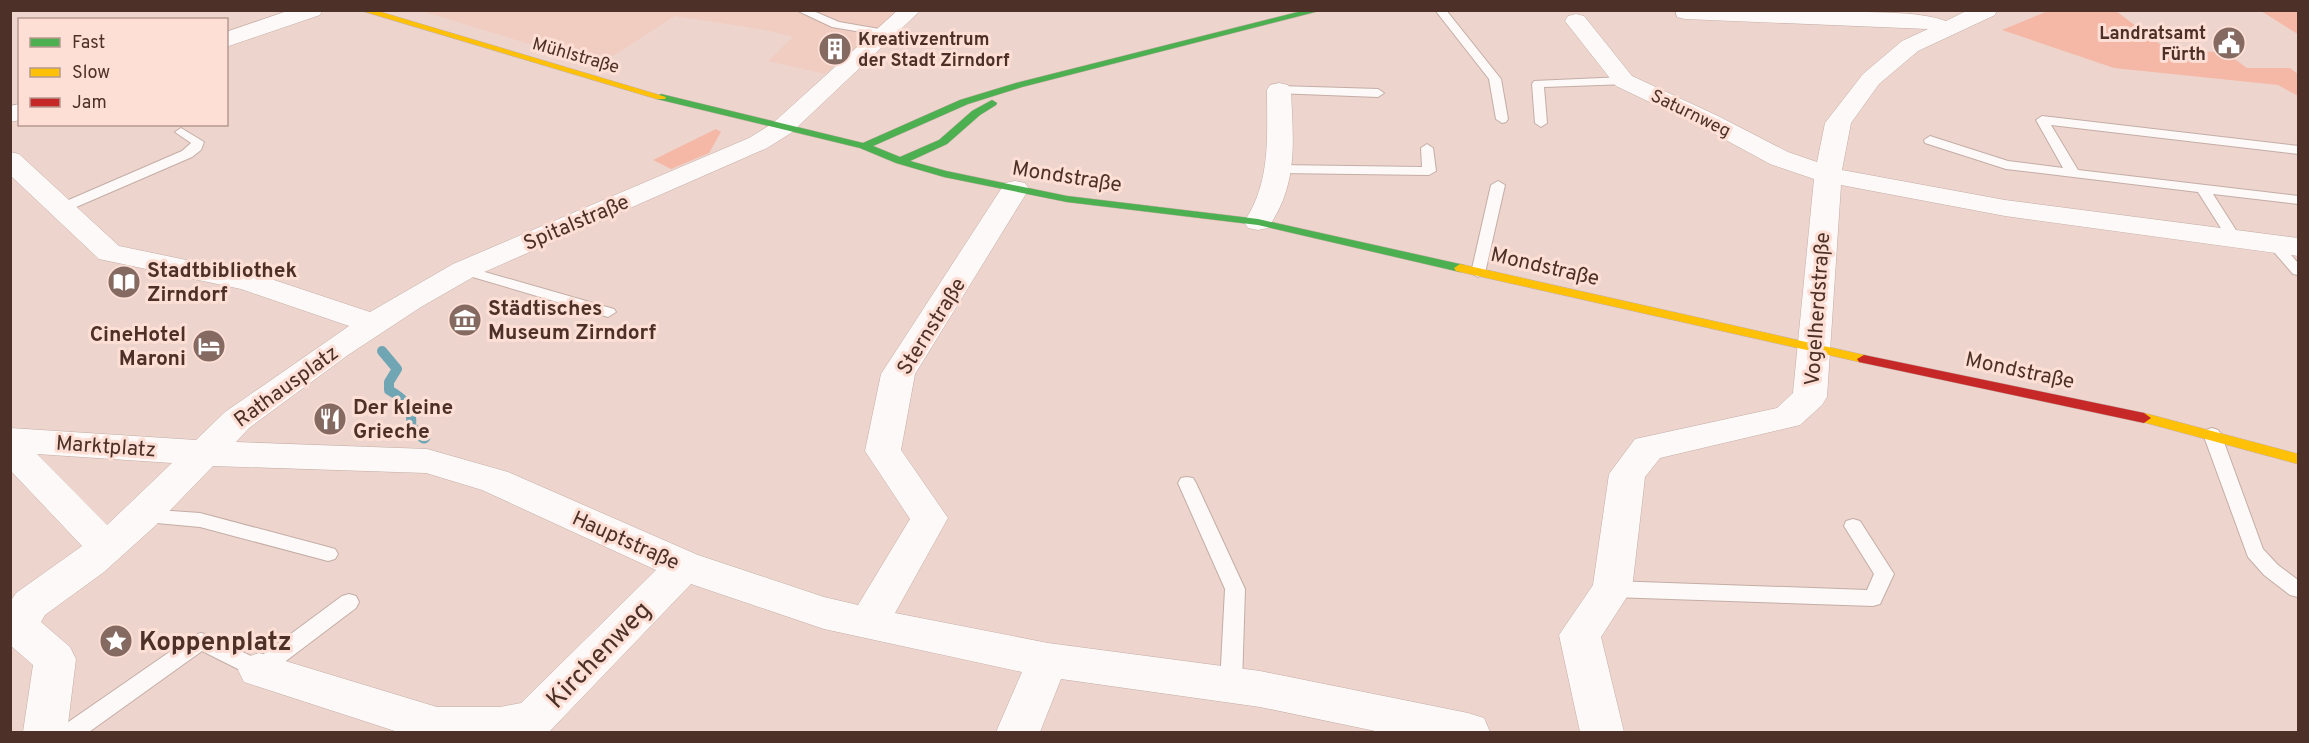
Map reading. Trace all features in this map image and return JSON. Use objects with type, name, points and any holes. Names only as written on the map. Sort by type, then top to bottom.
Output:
[{"type":"street","points":[[228,39],[312,10]]},
{"type":"street","name":"Mühlstraße","points":[[363,10],[547,66],[782,128]]},
{"type":"street","name":"Spitalstraße","points":[[374,324],[464,270],[758,143],[782,128],[911,10]]},
{"type":"street","points":[[864,146],[964,102],[1019,85],[1319,10]]},
{"type":"street","name":"Vogelherdstraße","points":[[1602,732],[1580,635],[1612,589],[1627,474],[1648,448],[1788,417],[1810,397],[1827,175],[1838,123],[1871,79],[1910,46],[1987,10]]},
{"type":"street","points":[[1685,12],[1896,20],[1945,28]]},
{"type":"street","name":"Saturnweg","points":[[1576,21],[1621,78],[1779,158],[1827,175]]},
{"type":"street","points":[[900,161],[952,135],[976,113],[1019,85]]},
{"type":"street","points":[[1258,222],[1268,210],[1279,169],[1279,90]]},
{"type":"street","name":"Mondstraße","points":[[782,128],[864,146],[900,161],[981,182],[1067,200],[1258,222],[1812,348],[2212,434],[2298,459]]},
{"type":"street","points":[[952,135],[955,157],[981,182]]},
{"type":"street","points":[[10,160],[109,253],[248,281],[374,324]]},
{"type":"street","points":[[1827,175],[2005,208],[2286,245]]},
{"type":"street","name":"Sternstraße","points":[[868,624],[929,518],[883,451],[898,374],[1015,189]]},
{"type":"street","name":"Rathausplatz","points":[[202,453],[237,420],[374,324]]},
{"type":"street","name":"Marktplatz","points":[[10,440],[202,453]]},
{"type":"street","points":[[10,448],[106,547]]},
{"type":"street","points":[[45,732],[55,659],[18,627],[20,606],[74,574],[142,516],[202,453]]},
{"type":"street","name":"Hauptstraße","points":[[202,453],[427,461],[495,481],[684,566],[824,613],[1048,660],[1231,684],[1468,732]]},
{"type":"street","name":"Kirchenweg","points":[[259,670],[437,726],[500,726],[533,720],[684,566]]},
{"type":"street","points":[[1017,732],[1048,660]]},
{"type":"lane","points":[[801,10],[836,25],[885,33]]},
{"type":"lane","points":[[1440,10],[1495,79],[1502,119]]},
{"type":"lane","points":[[1571,73],[1621,78]]},
{"type":"lane","points":[[1541,123],[1538,84],[1621,78]]},
{"type":"lane","points":[[1279,90],[1378,93]]},
{"type":"lane","points":[[2073,173],[2042,120],[2298,150]]},
{"type":"lane","points":[[62,208],[187,154],[196,147],[198,142],[181,132]]},
{"type":"lane","points":[[1930,140],[2007,165],[2298,200]]},
{"type":"lane","points":[[1279,169],[1429,171],[1427,148]]},
{"type":"lane","points":[[1478,273],[1498,186]]},
{"type":"lane","points":[[2202,188],[2234,238]]},
{"type":"lane","points":[[2286,245],[2298,271]]},
{"type":"lane","points":[[464,270],[489,280],[561,297],[608,312]]},
{"type":"lane","points":[[2212,434],[2255,552],[2271,570],[2297,590]]},
{"type":"lane","points":[[1187,483],[1235,589],[1231,684]]},
{"type":"lane","points":[[142,516],[200,520],[328,554]]},
{"type":"lane","points":[[1612,589],[1873,598],[1884,574],[1853,526]]},
{"type":"lane","points":[[72,732],[201,641],[259,670],[349,602]]},
{"type":"shaded area","points":[[421,11],[898,11],[825,74],[768,61],[793,37],[765,30],[675,16],[599,65]]},
{"type":"shaded area","points":[[2048,11],[2116,11],[2169,51],[2225,52],[2247,68],[2290,68],[2298,74],[2298,96],[2278,85],[2114,68],[2002,30]]},
{"type":"shaded area","points":[[2261,11],[2298,11],[2298,34],[2296,33]]},
{"type":"shaded area","points":[[716,129],[721,132],[709,153],[671,169],[653,160]]},
{"type":"waterway","points":[[382,351],[397,369],[389,382],[389,390],[407,405],[411,414],[411,427],[419,433]]},
{"type":"waterway","points":[[417,432],[424,437]]},
{"type":"traffic: fast","points":[[864,146],[964,102],[1019,85],[1319,10]]},
{"type":"traffic: fast","points":[[661,97],[864,146],[900,161],[944,174],[1067,199],[1258,222],[1460,268]]},
{"type":"traffic: fast","points":[[900,161],[943,142],[976,113],[992,103]]},
{"type":"traffic: slow","points":[[363,10],[661,97]]},
{"type":"traffic: slow","points":[[1460,268],[1864,359]]},
{"type":"traffic: slow","points":[[2144,418],[2298,459]]},
{"type":"traffic: jam","points":[[1864,359],[2144,418]]},
{"type":"place","name":"Landratsamt Fürth","points":[[2229,43]]},
{"type":"place","name":"Kreativzentrum der Stadt Zirndorf","points":[[835,49]]},
{"type":"place","name":"Stadtbibliothek Zirndorf","points":[[124,282]]},
{"type":"place","name":"Städtisches Museum Zirndorf","points":[[465,320]]},
{"type":"place","name":"CineHotel Maroni","points":[[209,346]]},
{"type":"place","name":"Der kleine Grieche","points":[[330,419]]},
{"type":"place","name":"Koppenplatz","points":[[116,641]]}]
